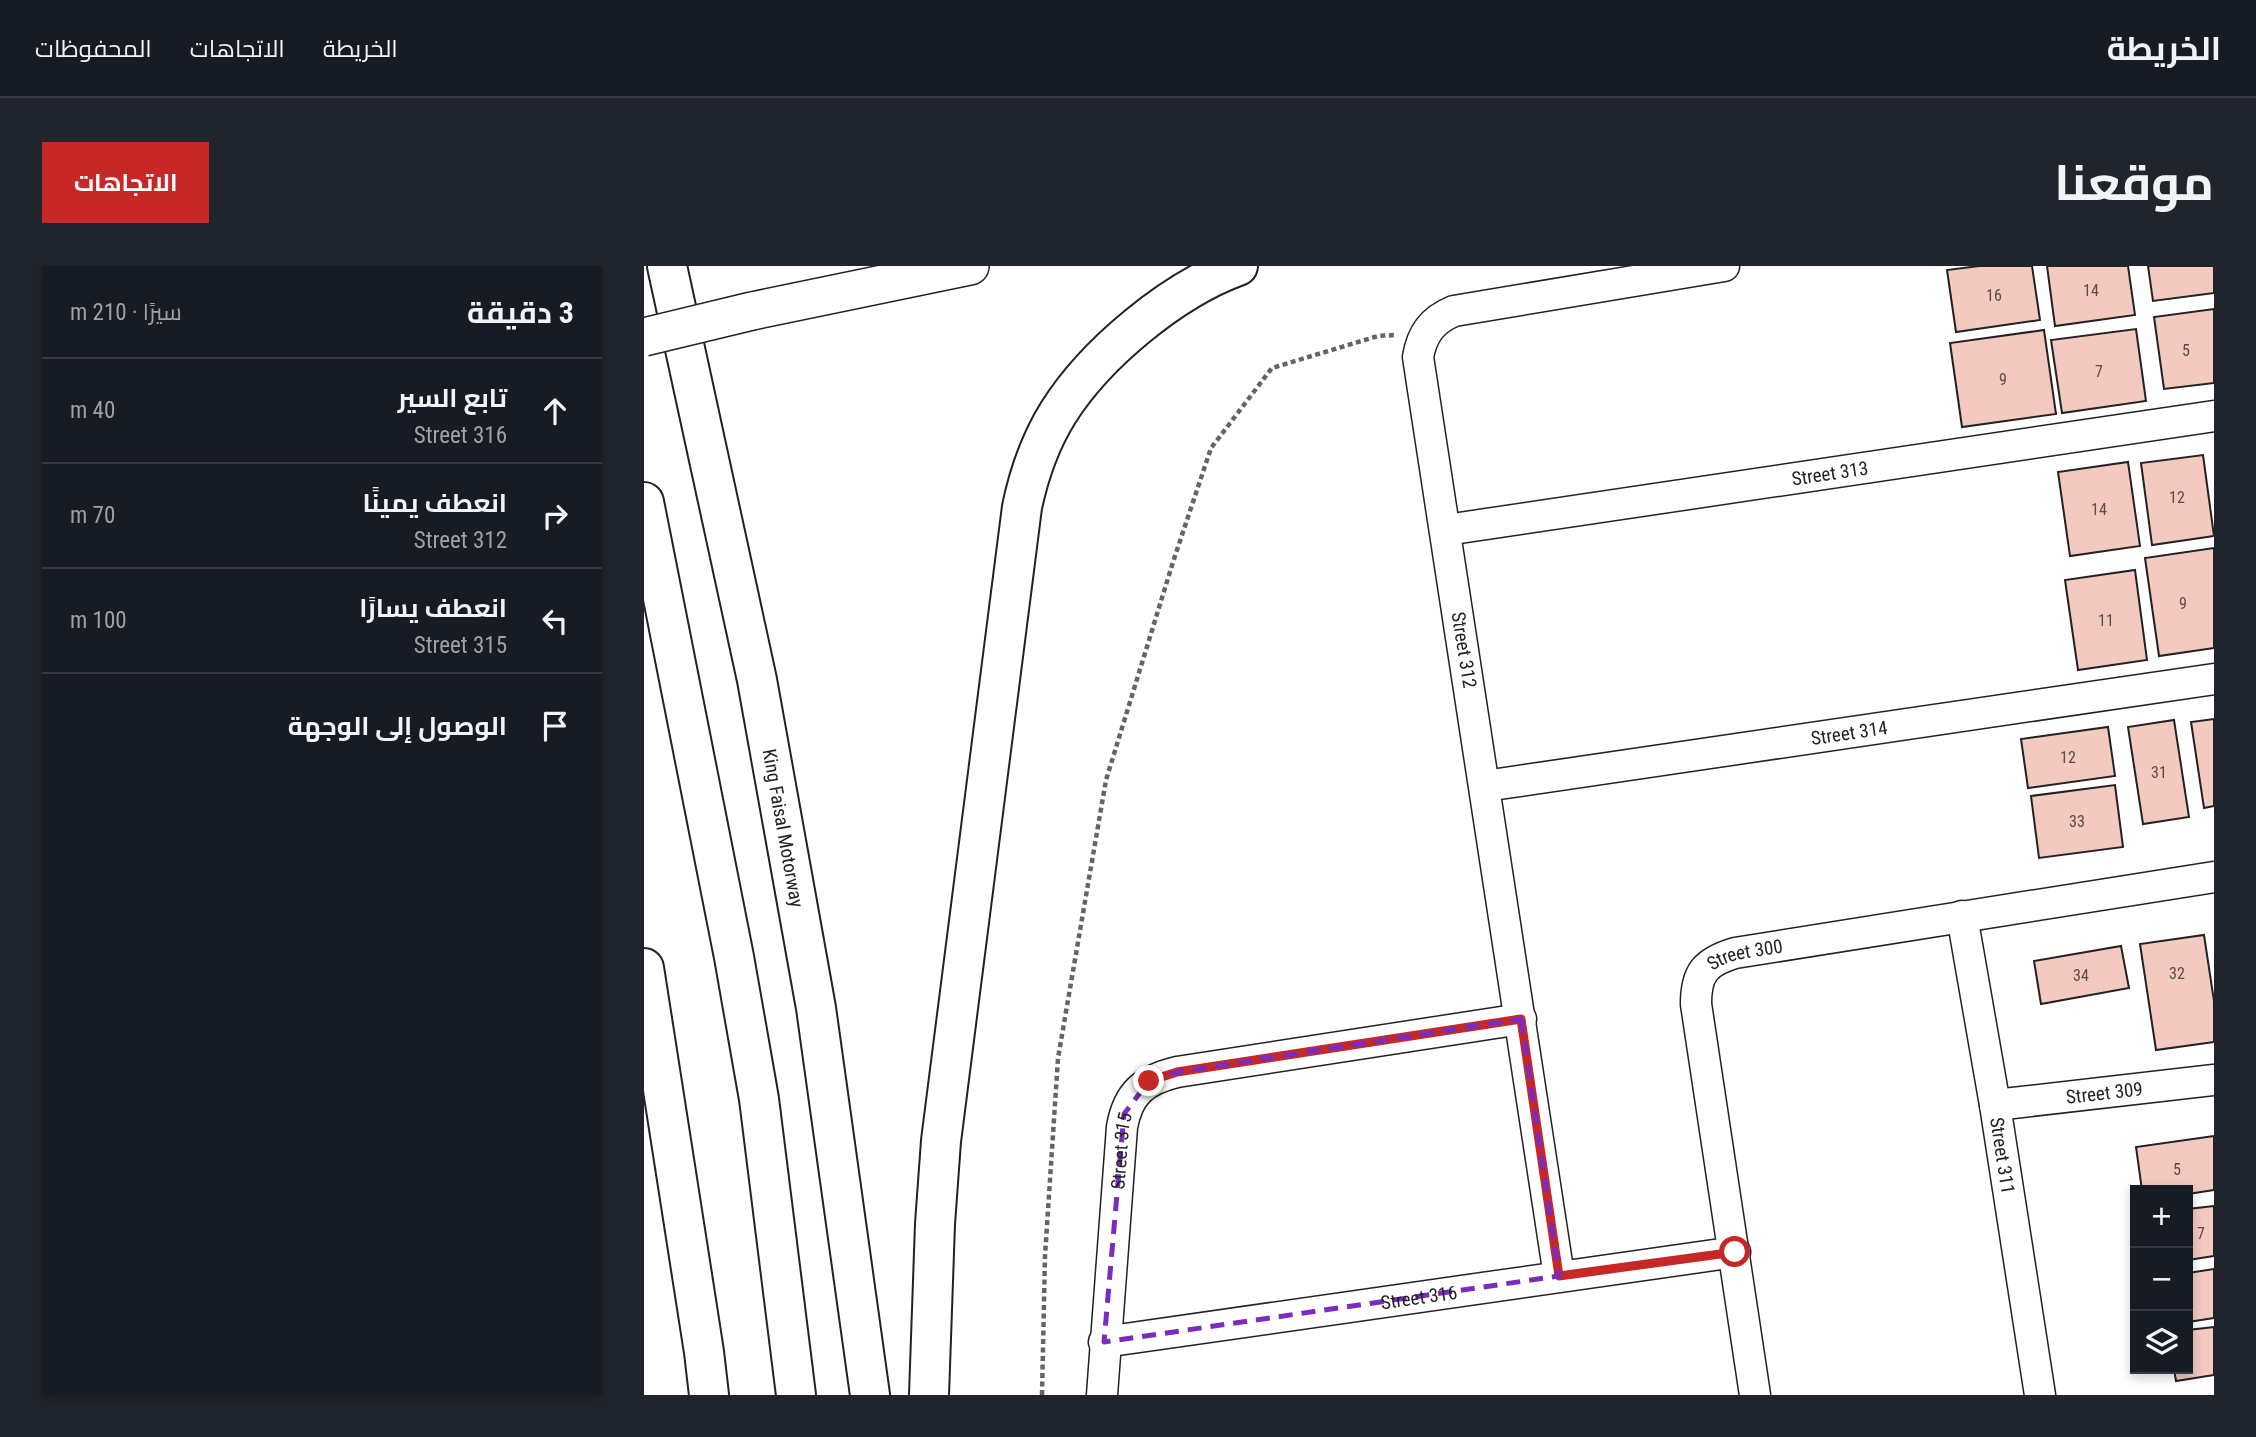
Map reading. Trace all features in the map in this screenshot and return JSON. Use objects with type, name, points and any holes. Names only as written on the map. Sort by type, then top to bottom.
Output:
[{"type":"highway","name":"King Faisal Motorway","points":[[667,266],[757,680],[816,1008],[870,1395]]},
{"type":"highway","points":[[929,1395],[941,1141],[1027,482],[1052,424],[1090,371],[1156,313],[1191,287],[1238,266]]},
{"type":"highway","points":[[644,502],[734,957],[759,1099],[796,1395]]},
{"type":"highway","points":[[644,968],[705,1352],[709,1395]]},
{"type":"highway","points":[[644,1139],[705,1352]]},
{"type":"main road","points":[[644,337],[970,266]]},
{"type":"street","points":[[1425,333],[1443,315],[1454,311],[1724,266]]},
{"type":"street","name":"Street 312","points":[[1425,333],[1418,357],[1559,1276]]},
{"type":"street","name":"Street 313","points":[[1446,530],[2214,416]]},
{"type":"street","name":"Street 314","points":[[1485,786],[2214,679]]},
{"type":"street","name":"Street 300","points":[[1755,1395],[1696,1004],[1696,986],[1704,970],[1718,958],[1735,953],[2214,877]]},
{"type":"street","name":"Street 311","points":[[1962,916],[1995,1105],[2040,1395]]},
{"type":"street","name":"Street 315","points":[[1102,1395],[1122,1127],[1129,1101],[1149,1081],[1177,1072],[1521,1019]]},
{"type":"street","name":"Street 309","points":[[1995,1105],[2214,1080]]},
{"type":"street","name":"Street 316","points":[[1104,1342],[1735,1252]]},
{"type":"path","points":[[1042,1395],[1045,1256],[1058,1058],[1106,780],[1211,448],[1272,368],[1378,336],[1425,333]]},
{"type":"highlighted area","points":[[1521,1019],[1559,1276],[1104,1342],[1124,1114],[1149,1081],[1177,1072]]},
{"type":"building","points":[[1979,266],[2032,266],[2040,320],[1956,332],[1947,270]]},
{"type":"building","points":[[2047,266],[2128,266],[2135,315],[2055,326]]},
{"type":"building","points":[[2148,266],[2214,266],[2214,293],[2153,301]]},
{"type":"building","points":[[2214,309],[2214,383],[2164,389],[2154,317]]},
{"type":"building","points":[[2136,329],[2146,401],[2062,413],[2051,340]]},
{"type":"building","points":[[2044,330],[2056,414],[1962,427],[1950,343]]},
{"type":"building","points":[[2203,455],[2214,536],[2152,545],[2141,463]]},
{"type":"building","points":[[2128,462],[2140,546],[2070,556],[2058,472]]},
{"type":"building","points":[[2214,548],[2214,648],[2159,656],[2145,558]]},
{"type":"building","points":[[2135,570],[2147,660],[2078,670],[2065,580]]},
{"type":"building","points":[[2214,719],[2214,806],[2204,808],[2191,722]]},
{"type":"building","points":[[2174,720],[2189,817],[2143,824],[2128,727]]},
{"type":"building","points":[[2108,727],[2115,776],[2028,788],[2021,739]]},
{"type":"building","points":[[2115,785],[2123,847],[2039,858],[2031,796]]},
{"type":"building","points":[[2204,935],[2214,1001],[2214,1042],[2156,1050],[2140,944]]},
{"type":"building","points":[[2121,946],[2129,988],[2041,1004],[2034,961]]},
{"type":"building","points":[[2214,1136],[2214,1190],[2193,1193],[2193,1185],[2141,1185],[2136,1147]]},
{"type":"building","points":[[2214,1206],[2214,1256],[2193,1259],[2193,1208]]},
{"type":"building","points":[[2214,1269],[2214,1318],[2193,1321],[2193,1272]]},
{"type":"building","points":[[2214,1327],[2214,1375],[2176,1381],[2175,1374],[2193,1374],[2193,1329]]},
{"type":"route","points":[[1149,1081],[1177,1072],[1521,1019],[1559,1276],[1735,1252]]}]
